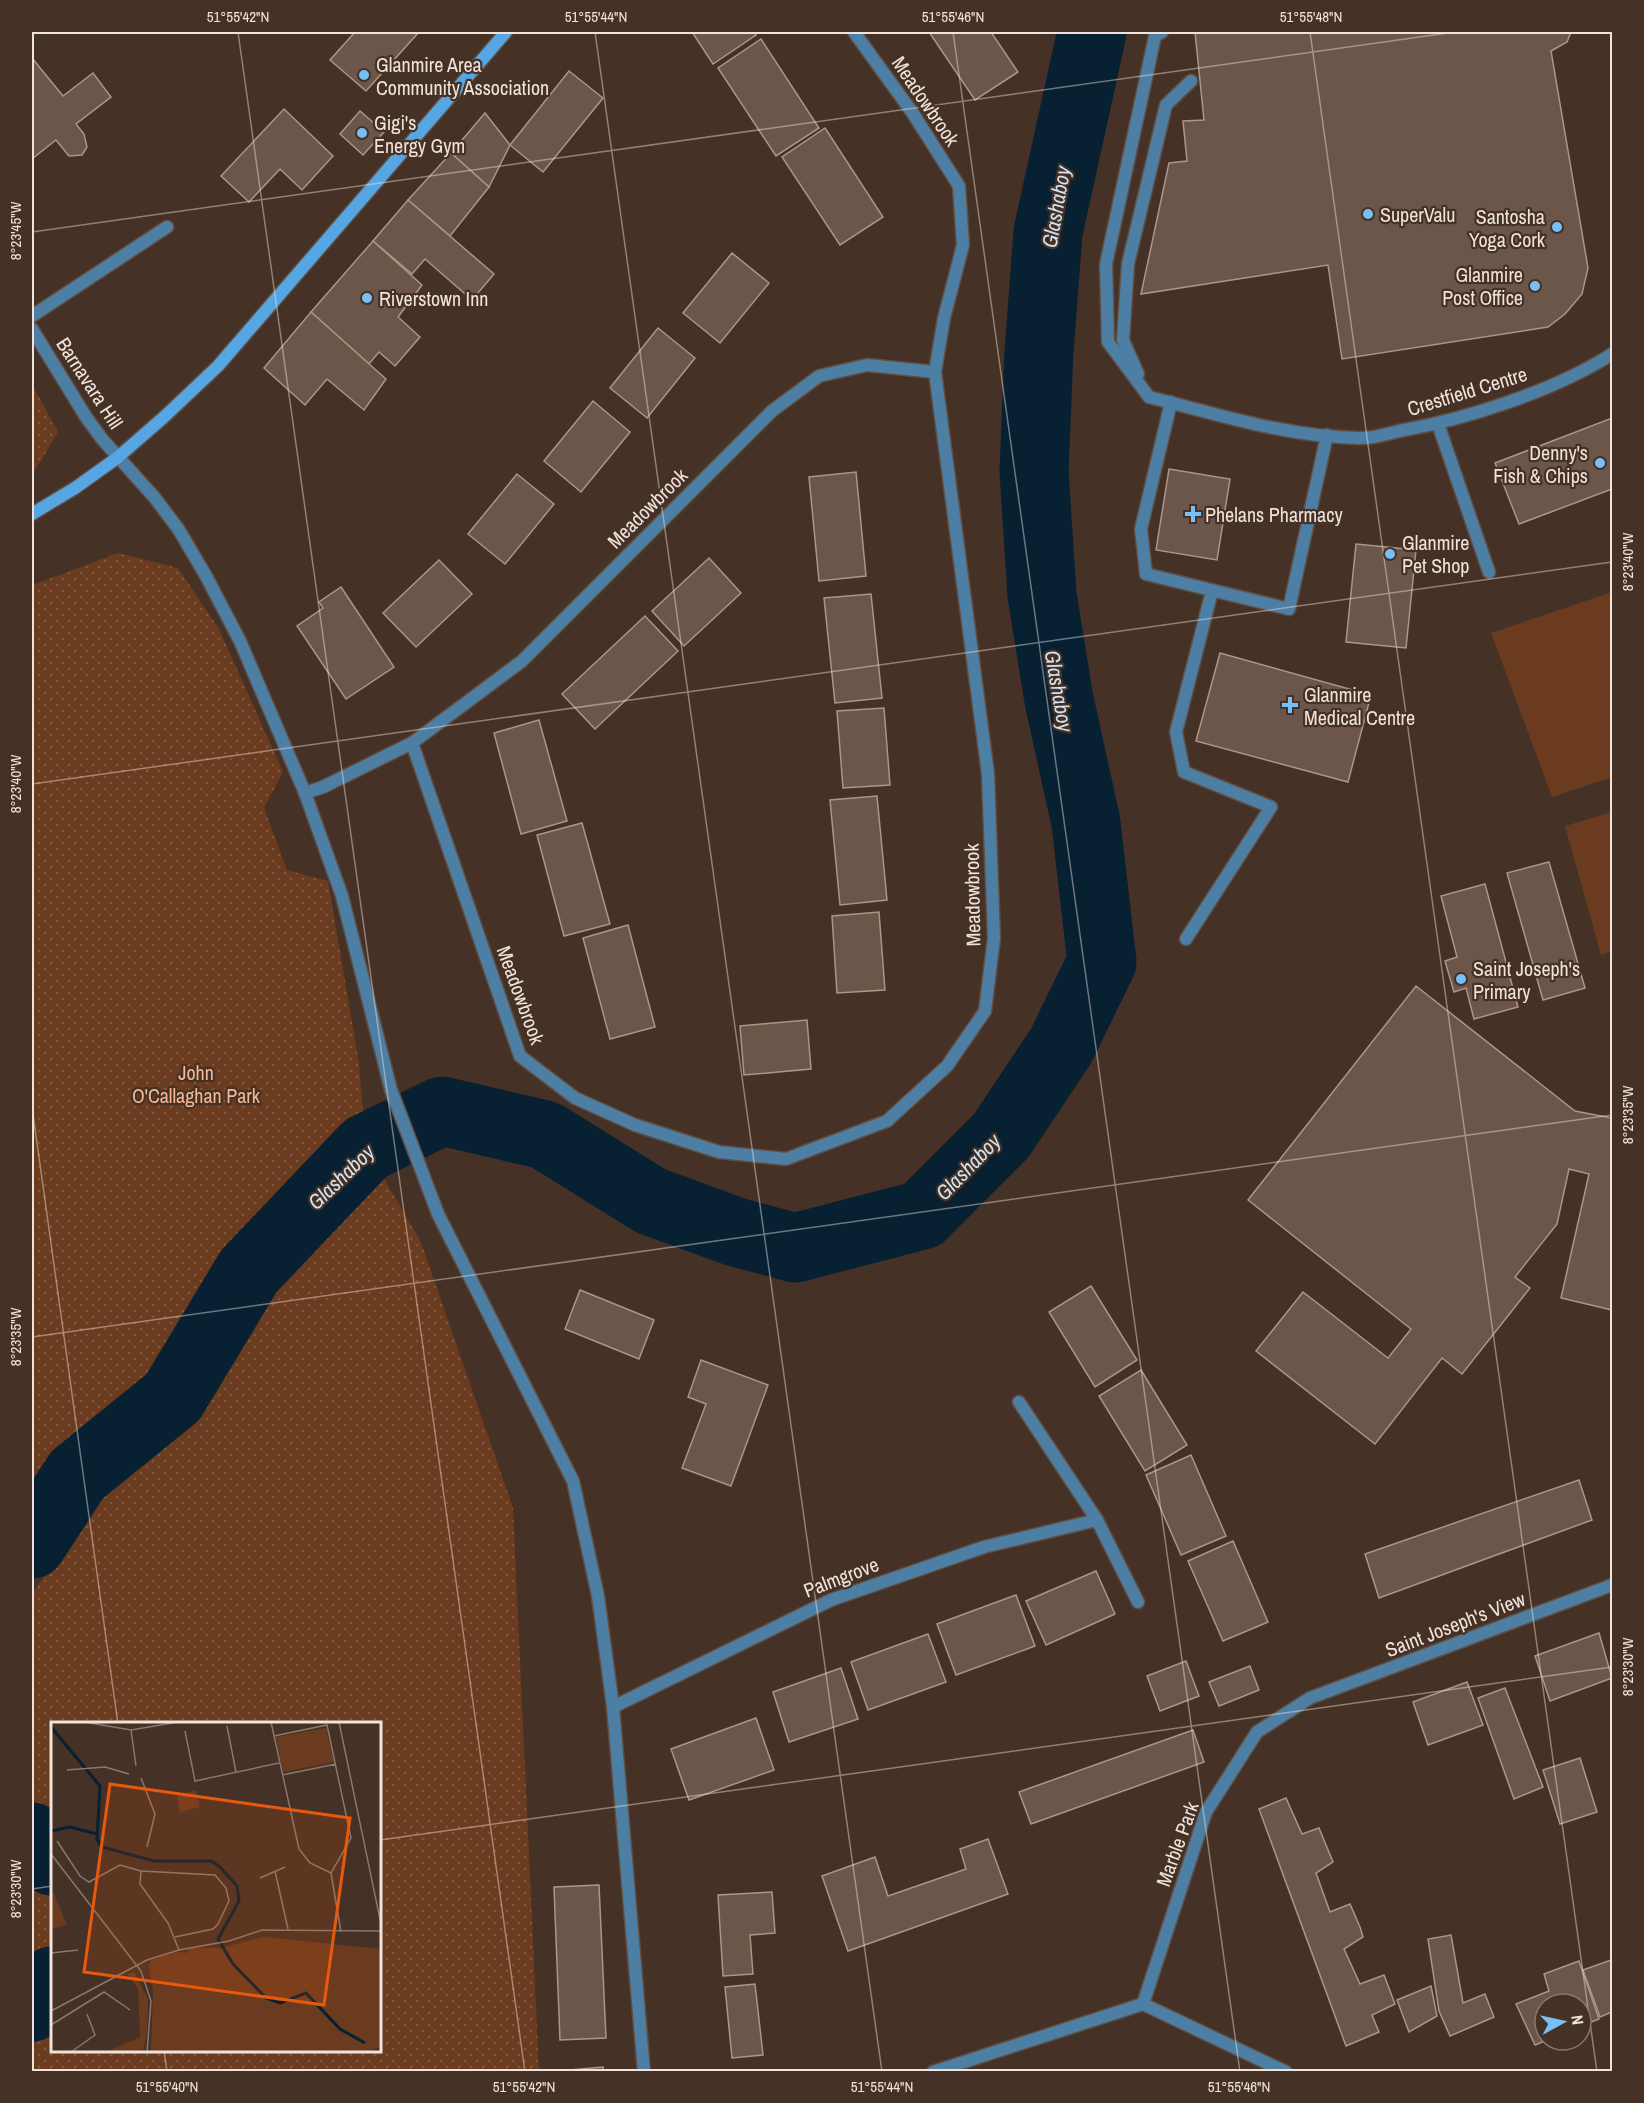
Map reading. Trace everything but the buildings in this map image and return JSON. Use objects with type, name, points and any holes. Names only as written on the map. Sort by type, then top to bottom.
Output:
[{"type":"main road","points":[[32,514],[75,488],[117,458],[218,366],[506,32]]},
{"type":"street","name":"Meadowbrook","points":[[412,742],[520,1056],[575,1098],[634,1125],[719,1152],[786,1159],[887,1121],[947,1066],[985,1011],[994,938],[988,774],[935,372],[944,318],[963,245],[960,186],[912,111],[854,32]]},
{"type":"street","points":[[1149,397],[1108,342],[1106,264],[1155,36],[1162,32]]},
{"type":"street","points":[[1149,397],[1123,340],[1128,264],[1166,105],[1191,81]]},
{"type":"street","points":[[32,316],[167,227]]},
{"type":"street","name":"Barnavara Hill","points":[[32,329],[86,417],[117,458],[155,498],[179,530],[240,641],[305,793],[342,896],[391,1090],[438,1214],[573,1481],[598,1596],[613,1707],[644,2072]]},
{"type":"street","name":"Crestfield Centre","points":[[1149,397],[1280,430],[1360,438],[1438,424],[1535,392],[1592,366],[1612,354]]},
{"type":"street","name":"Meadowbrook","points":[[305,793],[323,787],[412,742],[522,661],[772,411],[819,376],[867,365],[935,372]]},
{"type":"street","points":[[1171,402],[1141,529],[1146,574],[1289,609],[1327,435]]},
{"type":"street","points":[[1438,424],[1489,572]]},
{"type":"street","points":[[1186,939],[1271,807],[1184,772],[1176,732],[1212,591]]},
{"type":"street","points":[[1018,1402],[1097,1520],[1138,1602]]},
{"type":"street","name":"Palmgrove","points":[[613,1707],[831,1600],[984,1547],[1097,1520]]},
{"type":"street","name":"Saint Joseph's View","points":[[1310,1698],[1612,1586]]},
{"type":"street","name":"Marble Park","points":[[1143,2004],[1206,1812],[1257,1732],[1310,1698]]},
{"type":"street","points":[[933,2072],[1143,2004],[1286,2072]]},
{"type":"green space","points":[[33,386],[58,432],[32,472],[32,388]]},
{"type":"green space","name":"John O'Callaghan Park","points":[[118,553],[178,568],[219,629],[283,772],[264,808],[287,870],[328,881],[359,1063],[366,1148],[421,1242],[513,1508],[539,2071],[32,2071],[32,1837],[37,1841],[32,1826],[32,1593],[361,1154],[249,1271],[173,1397],[32,1558],[32,585]]},
{"type":"green space","points":[[1612,592],[1612,777],[1552,797],[1491,633]]},
{"type":"green space","points":[[1612,812],[1612,951],[1601,955],[1565,826]]},
{"type":"waterway","name":"Glashaboy","points":[[32,1544],[77,1475],[173,1397],[249,1271],[366,1148],[442,1111],[545,1135],[651,1201],[736,1232],[795,1248],[922,1215],[1001,1136],[1061,1046],[1102,962],[1086,823],[1059,700],[1042,595],[1034,471],[1039,351],[1048,232],[1092,32]]},
{"type":"waterway","name":"Glashaboy","points":[[32,1837],[51,1858]]},
{"type":"waterway","name":"Glashaboy","points":[[32,2007],[51,1982]]},
{"type":"place","name":"Glanmire Area Community Association","points":[[364,75]]},
{"type":"place","name":"Gigi's Energy Gym","points":[[362,133]]},
{"type":"place","name":"SuperValu","points":[[1368,214]]},
{"type":"place","name":"Santosha Yoga Cork","points":[[1557,227]]},
{"type":"place","name":"Glanmire Post Office","points":[[1535,286]]},
{"type":"place","name":"Riverstown Inn","points":[[367,298]]},
{"type":"place","name":"Denny's Fish & Chips","points":[[1600,463]]},
{"type":"place","name":"Phelans Pharmacy","points":[[1193,514]]},
{"type":"place","name":"Glanmire Pet Shop","points":[[1390,554]]},
{"type":"place","name":"Glanmire Medical Centre","points":[[1290,705]]},
{"type":"place","name":"Saint Joseph's Primary","points":[[1461,979]]}]
